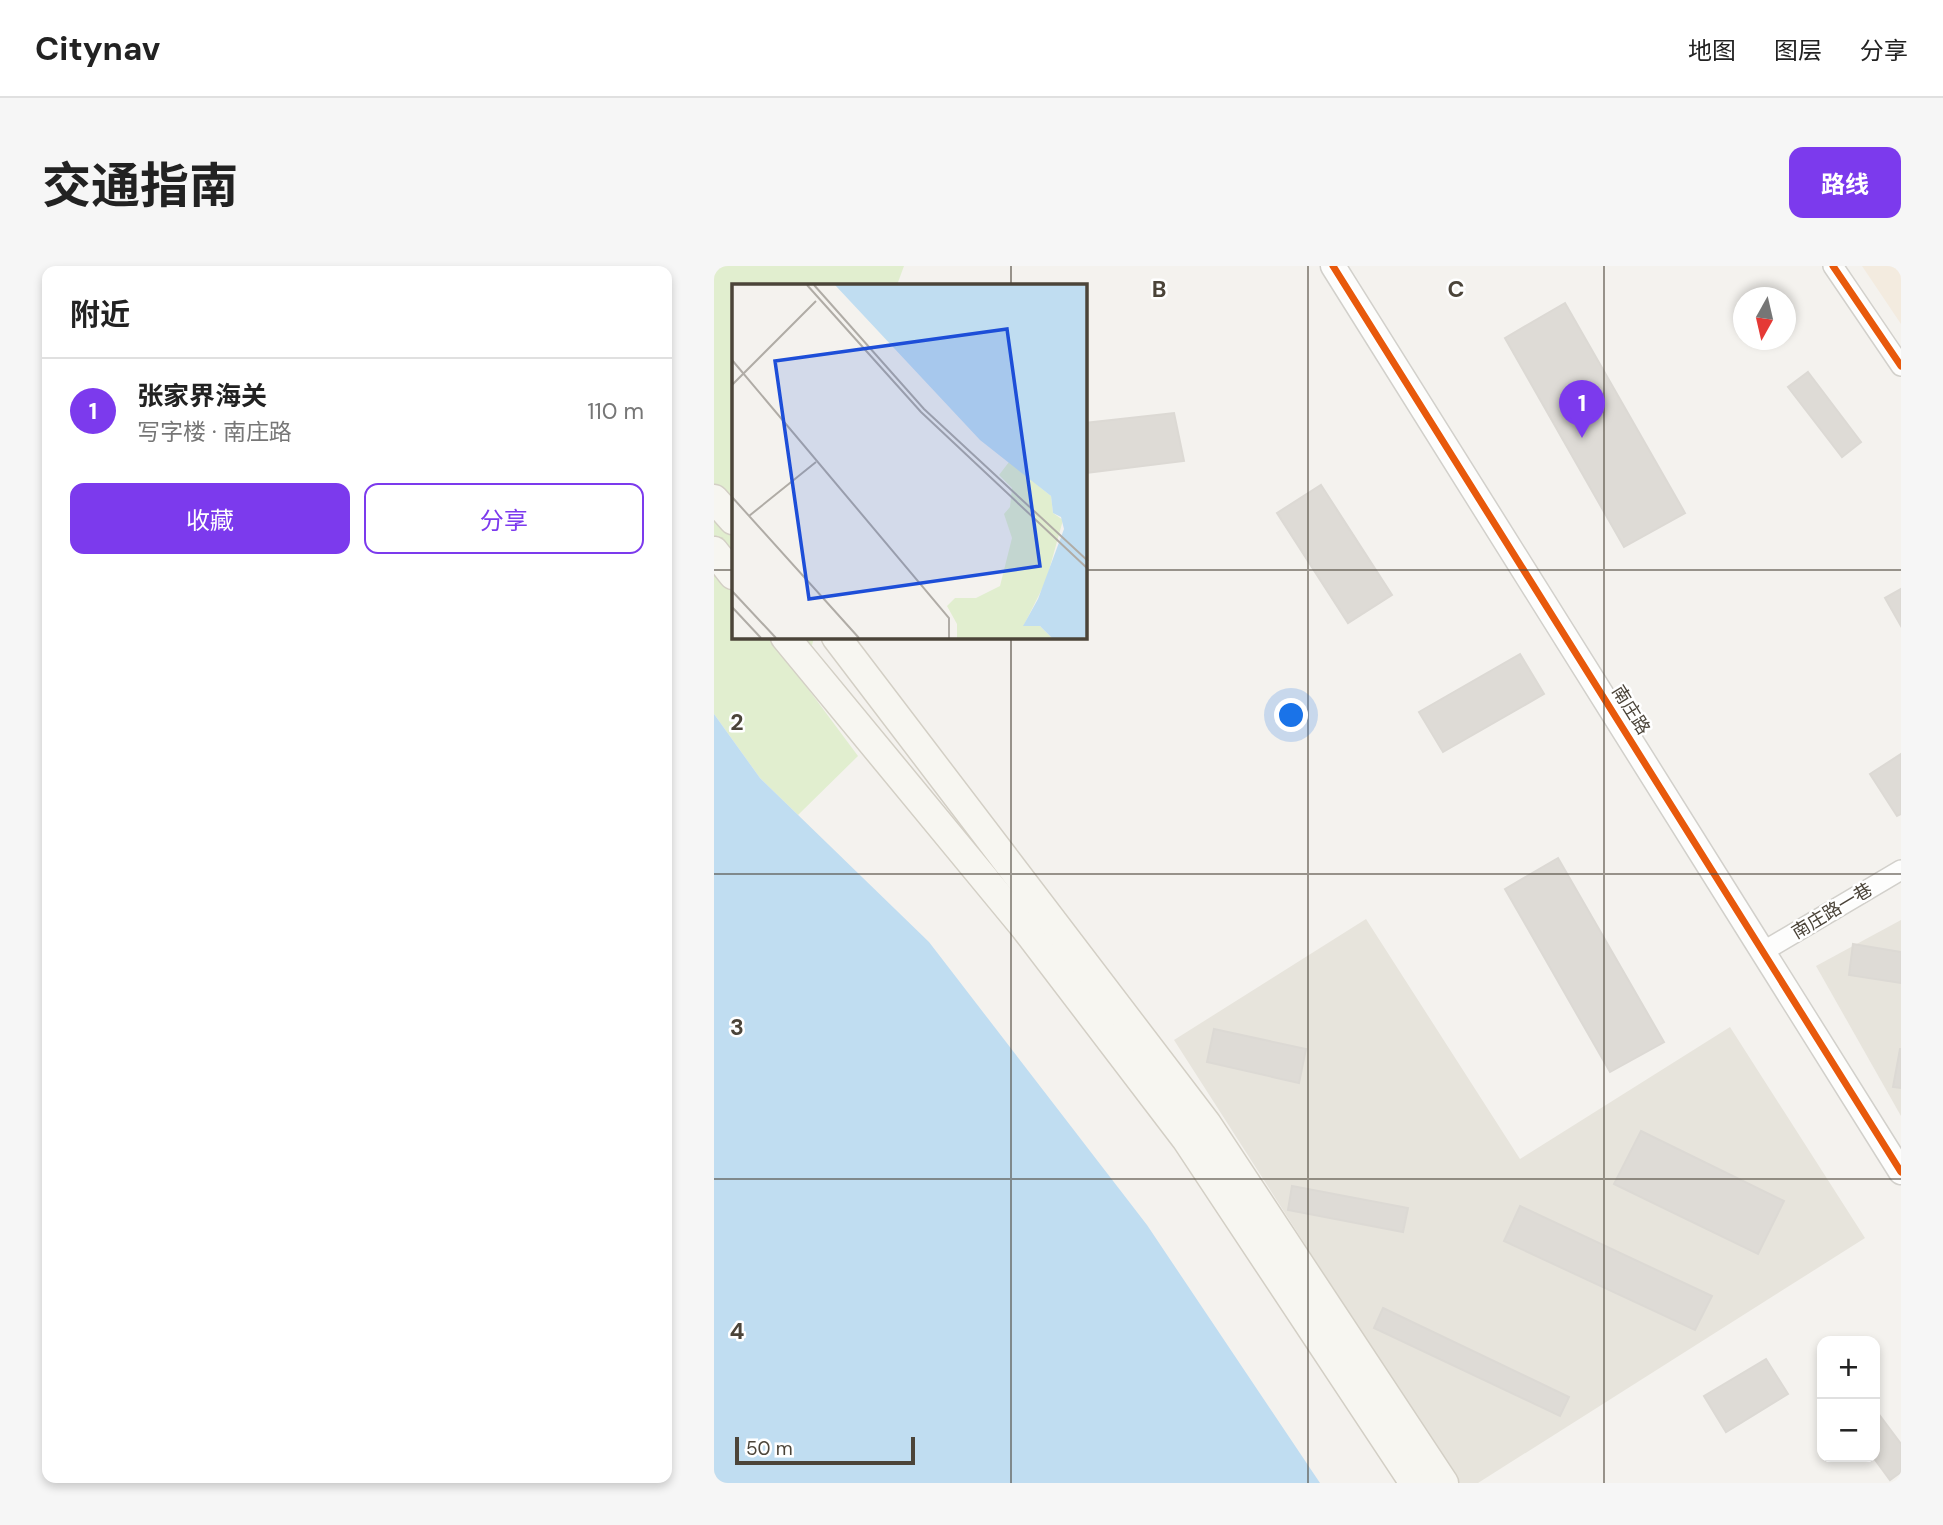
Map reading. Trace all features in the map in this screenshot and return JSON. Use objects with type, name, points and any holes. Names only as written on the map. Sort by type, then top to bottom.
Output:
[{"type":"main road","points":[[714,499],[732,519]]},
{"type":"main road","points":[[714,551],[732,574]]},
{"type":"main road","points":[[787,639],[1025,928],[1186,1139],[1414,1483]]},
{"type":"main road","points":[[838,639],[1207,1124],[1444,1483]]},
{"type":"street","name":"南庄路","points":[[1334,266],[1901,1172]]},
{"type":"street","points":[[1833,266],[1901,366]]},
{"type":"street","name":"南庄路一巷","points":[[1764,951],[1901,870]]},
{"type":"shaded area","points":[[1862,266],[1901,266],[1901,324]]},
{"type":"shaded area","points":[[1366,919],[1520,1159],[1730,1027],[1865,1238],[1478,1483],[1458,1483],[1174,1040]]},
{"type":"shaded area","points":[[1901,920],[1901,1116],[1816,966]]},
{"type":"green space","points":[[714,266],[904,266],[897,284],[732,284],[732,639],[814,639],[803,682],[858,756],[798,815],[760,778],[714,714]]},
{"type":"water","points":[[714,714],[760,778],[929,942],[1147,1225],[1320,1483],[714,1483]]},
{"type":"building","points":[[1565,303],[1685,513],[1624,547],[1505,338]]},
{"type":"building","points":[[1808,372],[1861,442],[1842,457],[1788,387]]},
{"type":"building","points":[[1174,413],[1184,461],[1087,473],[1087,423]]},
{"type":"building","points":[[1321,485],[1392,595],[1348,623],[1277,513]]},
{"type":"building","points":[[1901,589],[1901,626],[1885,598]]},
{"type":"building","points":[[1520,654],[1544,694],[1443,752],[1419,712]]},
{"type":"building","points":[[1901,754],[1901,814],[1897,816],[1870,774]]},
{"type":"building","points":[[1558,858],[1664,1042],[1610,1072],[1505,889]]},
{"type":"building","points":[[1853,944],[1901,952],[1901,983],[1849,975]]},
{"type":"building","points":[[1214,1029],[1306,1049],[1299,1083],[1207,1062]]},
{"type":"building","points":[[1901,1049],[1901,1088],[1893,1087]]},
{"type":"building","points":[[1641,1131],[1784,1201],[1758,1254],[1614,1184]]},
{"type":"building","points":[[1292,1186],[1408,1208],[1403,1232],[1288,1210]]},
{"type":"building","points":[[1520,1206],[1712,1296],[1695,1330],[1504,1241]]},
{"type":"building","points":[[1383,1308],[1569,1397],[1560,1416],[1374,1328]]},
{"type":"building","points":[[1766,1359],[1788,1394],[1726,1432],[1704,1396]]},
{"type":"building","points":[[1880,1416],[1901,1444],[1901,1472],[1890,1480],[1877,1462],[1880,1462]]},
{"type":"cycle path","points":[[1333,266],[1901,1172]]},
{"type":"cycle path","points":[[1833,266],[1901,366]]},
{"type":"place","name":"张家界海关","points":[[1582,438]]}]
